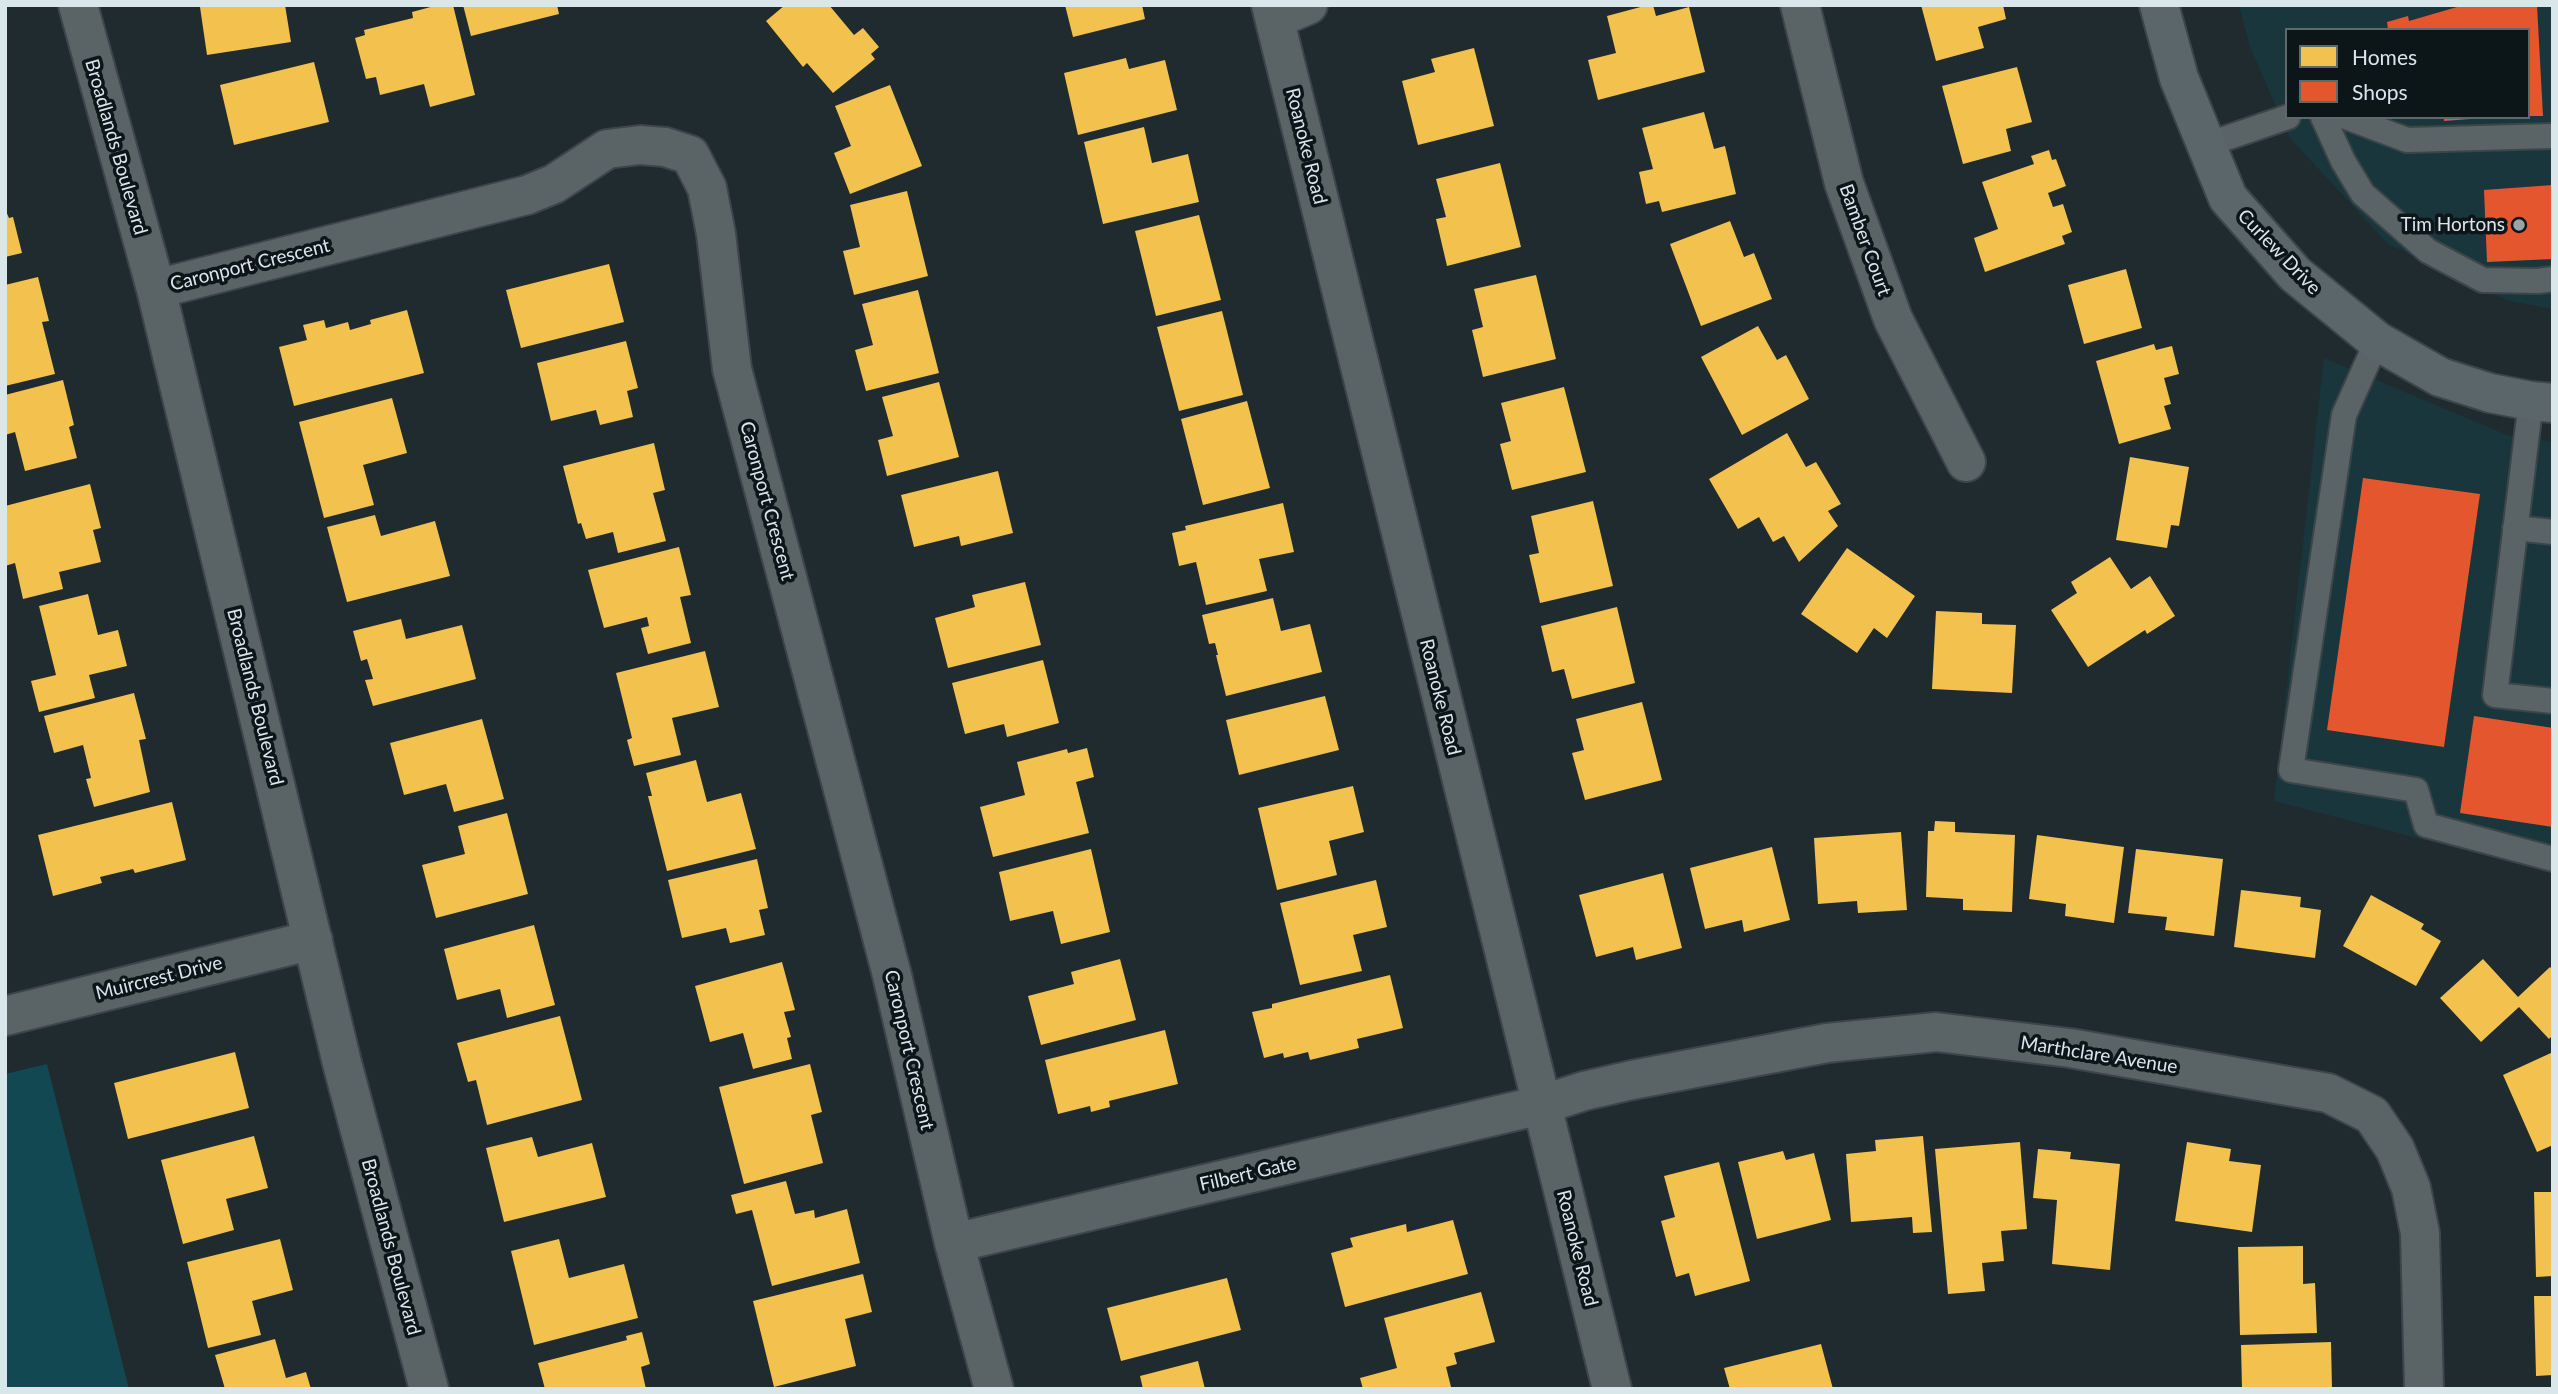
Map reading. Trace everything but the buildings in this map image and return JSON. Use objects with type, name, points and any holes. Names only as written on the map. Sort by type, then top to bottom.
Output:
[{"type":"street","name":"Broadlands Boulevard","points":[[78,5],[156,289],[342,1063],[429,1389]]},
{"type":"street","name":"Bamber Court","points":[[1800,5],[1844,183],[1893,319],[1966,462]]},
{"type":"street","name":"Curlew Drive","points":[[2159,5],[2179,78],[2228,198],[2295,274],[2377,341],[2440,377],[2490,393],[2542,402]]},
{"type":"street","name":"Roanoke Road","points":[[1285,10],[1541,1105],[1612,1389]]},
{"type":"street","name":"Caronport Crescent","points":[[156,289],[527,195],[554,184],[607,149],[639,145],[665,147],[690,155],[707,188],[716,234],[732,369],[892,975],[954,1243],[994,1389]]},
{"type":"street","name":"Muircrest Drive","points":[[5,1016],[313,940]]},
{"type":"street","name":"Marthclare Avenue","points":[[1541,1105],[1584,1091],[1632,1080],[1827,1043],[1936,1032],[2070,1048],[2328,1093],[2372,1115],[2395,1149],[2411,1188],[2420,1233],[2424,1389]]},
{"type":"street","name":"Filbert Gate","points":[[954,1243],[1541,1105]]},
{"type":"lane","points":[[2206,145],[2285,118]]},
{"type":"lane","points":[[2324,119],[2343,161],[2363,194],[2428,251],[2483,280],[2553,279]]},
{"type":"lane","points":[[2351,119],[2407,140],[2553,136]]},
{"type":"lane","points":[[2377,341],[2344,415],[2291,770],[2416,790],[2426,825],[2553,859]]},
{"type":"lane","points":[[2542,402],[2515,528],[2494,695],[2553,701]]},
{"type":"lane","points":[[2515,528],[2553,532]]},
{"type":"shaded area","points":[[2239,5],[2553,5],[2553,309],[2509,301],[2388,244],[2290,138],[2250,47]]},
{"type":"shaded area","points":[[2324,358],[2507,435],[2553,442],[2553,873],[2274,801]]},
{"type":"shaded area","points":[[47,1064],[129,1389],[5,1389],[5,1074]]},
{"type":"place","name":"Tim Hortons","points":[[2519,225]]}]
